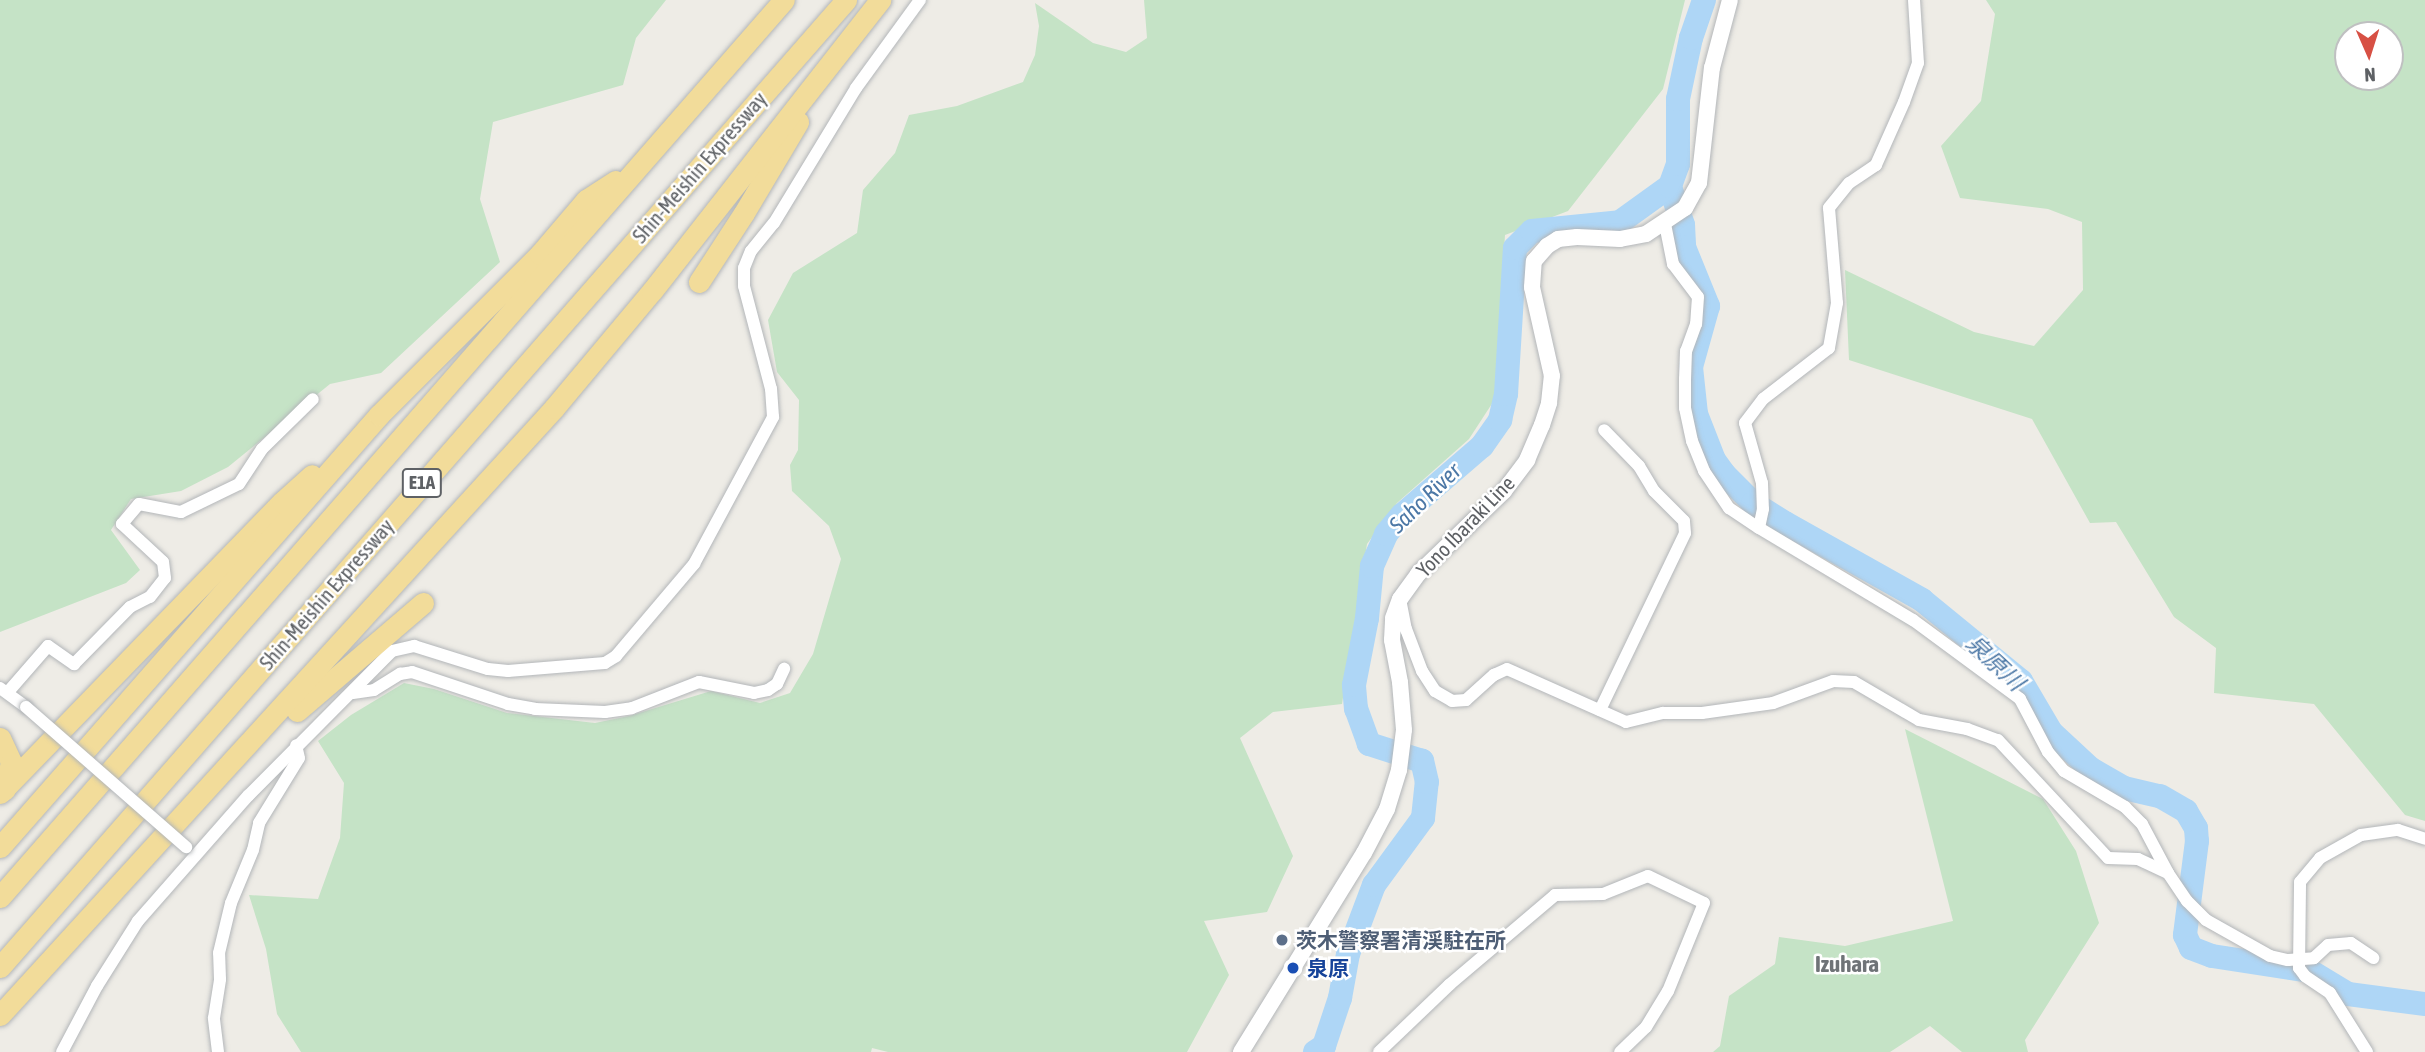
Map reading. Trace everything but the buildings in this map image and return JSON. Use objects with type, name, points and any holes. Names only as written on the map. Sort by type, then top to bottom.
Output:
[{"type":"highway","name":"E1A","points":[[0,897],[784,0]]},
{"type":"highway","name":"Shin-Meishin Expressway","points":[[0,967],[846,0]]},
{"type":"highway","points":[[0,1015],[554,408],[652,291],[880,0]]},
{"type":"highway","points":[[699,282],[855,31]]},
{"type":"highway","points":[[2,791],[282,502],[379,415],[540,254],[586,200],[635,168]]},
{"type":"highway","points":[[0,847],[379,415]]},
{"type":"highway","points":[[206,789],[384,633],[423,603]]},
{"type":"highway","points":[[0,738],[10,762],[2,791]]},
{"type":"main road","name":"Yono Ibaraki Line","points":[[1241,1052],[1364,853],[1387,808],[1399,770],[1403,743],[1404,709],[1392,640],[1393,618],[1400,599],[1418,574],[1504,491],[1527,460],[1542,425],[1549,403],[1552,376],[1532,287],[1534,261],[1547,246],[1559,240],[1577,237],[1620,239],[1646,234],[1668,222],[1685,208],[1699,183],[1712,68],[1730,0]]},
{"type":"street","points":[[62,1052],[97,986],[138,921],[296,745],[353,693],[392,651],[414,646],[488,669],[508,671],[605,663],[615,656],[694,564],[773,417],[771,389],[744,286],[748,259],[774,223],[856,88],[919,0]]},
{"type":"street","points":[[1759,528],[1763,509],[1762,483],[1745,423],[1763,400],[1829,348],[1837,303],[1829,208],[1849,183],[1877,165],[1904,102],[1918,63],[1914,0]]},
{"type":"street","points":[[1668,222],[1673,264],[1698,297],[1696,324],[1686,351],[1685,408],[1692,441],[1704,471],[1729,508],[1913,620],[2020,699],[2048,752],[2064,771],[2125,807],[2142,824],[2168,873],[2187,901],[2206,919],[2270,956],[2314,958],[2328,944],[2351,943],[2373,958]]},
{"type":"street","points":[[197,857],[4,690],[48,646],[74,664],[130,607],[150,597],[165,578],[163,562],[122,523],[139,504],[181,512],[239,484],[262,449],[313,399]]},
{"type":"street","points":[[1600,710],[1685,533],[1684,521],[1654,491],[1639,466],[1604,430]]},
{"type":"street","points":[[1400,599],[1406,629],[1422,671],[1435,691],[1452,701],[1466,700],[1494,675],[1507,669],[1626,722],[1663,713],[1732,710],[1773,703],[1833,681],[1854,682],[1919,720],[1967,729],[1998,740],[2108,858],[2138,859],[2168,873]]},
{"type":"street","points":[[353,693],[374,690],[400,674],[412,672],[508,704],[535,709],[605,712],[632,708],[699,682],[754,692],[768,690],[777,684],[784,669]]},
{"type":"street","points":[[218,1052],[214,1018],[220,979],[219,953],[231,903],[253,850],[259,823],[299,758],[296,745]]},
{"type":"street","points":[[2367,1052],[2335,999],[2305,976],[2299,968],[2300,881],[2320,858],[2361,835],[2398,830],[2425,839]]},
{"type":"street","points":[[1379,1052],[1449,985],[1555,895],[1603,894],[1648,876],[1704,903],[1668,991],[1646,1027],[1619,1052]]},
{"type":"green space","points":[[0,0],[666,0],[636,38],[623,85],[493,122],[480,199],[500,262],[381,373],[330,384],[228,467],[181,491],[131,499],[111,530],[140,570],[126,583],[0,632]]},
{"type":"green space","points":[[1144,0],[1685,0],[1663,89],[1568,211],[1505,235],[1495,399],[1469,439],[1397,503],[1367,544],[1342,704],[1273,712],[1240,738],[1293,856],[1267,912],[1204,921],[1229,975],[1187,1052],[888,1052],[872,1048],[871,1052],[301,1052],[277,1014],[266,949],[249,895],[318,899],[340,838],[344,783],[318,741],[351,715],[404,683],[434,689],[507,713],[595,723],[629,716],[711,691],[760,703],[790,693],[813,654],[841,559],[829,526],[792,491],[790,465],[798,450],[799,400],[777,372],[768,320],[793,273],[857,233],[863,190],[895,153],[909,115],[957,106],[1023,82],[1035,55],[1039,26],[1035,3],[1093,43],[1126,52],[1147,38]]},
{"type":"green space","points":[[1986,0],[2425,0],[2425,821],[2405,815],[2314,704],[2214,693],[2216,648],[2174,617],[2116,522],[2090,523],[2032,419],[1849,360],[1845,270],[1974,332],[2034,346],[2083,290],[2082,222],[2048,209],[1960,198],[1941,146],[1981,101],[1995,14]]},
{"type":"green space","points":[[1905,729],[2043,799],[2076,851],[2099,923],[2025,1040],[2028,1052],[1962,1052],[1930,1026],[1890,1052],[1713,1052],[1720,1046],[1729,996],[1775,964],[1779,937],[1845,946],[1953,921]]},
{"type":"waterway","name":"Saho River","points":[[1315,1052],[1324,1046],[1340,998],[1348,954],[1374,885],[1423,818],[1427,782],[1422,761],[1369,744],[1356,709],[1354,685],[1367,618],[1372,566],[1386,534],[1402,515],[1482,446],[1500,420],[1506,394],[1515,248],[1532,231],[1620,222],[1670,186],[1678,164],[1678,99],[1691,38],[1704,0]]},
{"type":"waterway","name":"泉原川","points":[[1671,190],[1683,225],[1684,247],[1708,306],[1691,367],[1696,414],[1714,460],[1724,474],[1753,503],[1922,600],[2021,681],[2051,732],[2091,769],[2124,788],[2160,796],[2186,811],[2196,828],[2197,841],[2185,935],[2191,948],[2212,956],[2310,971],[2348,994],[2425,1004]]},
{"type":"place","name":"茨木警察署清渓駐在所","points":[[1282,940]]},
{"type":"place","name":"泉原","points":[[1293,968]]},
{"type":"district","name":"Izuhara","points":[[1847,964]]}]
